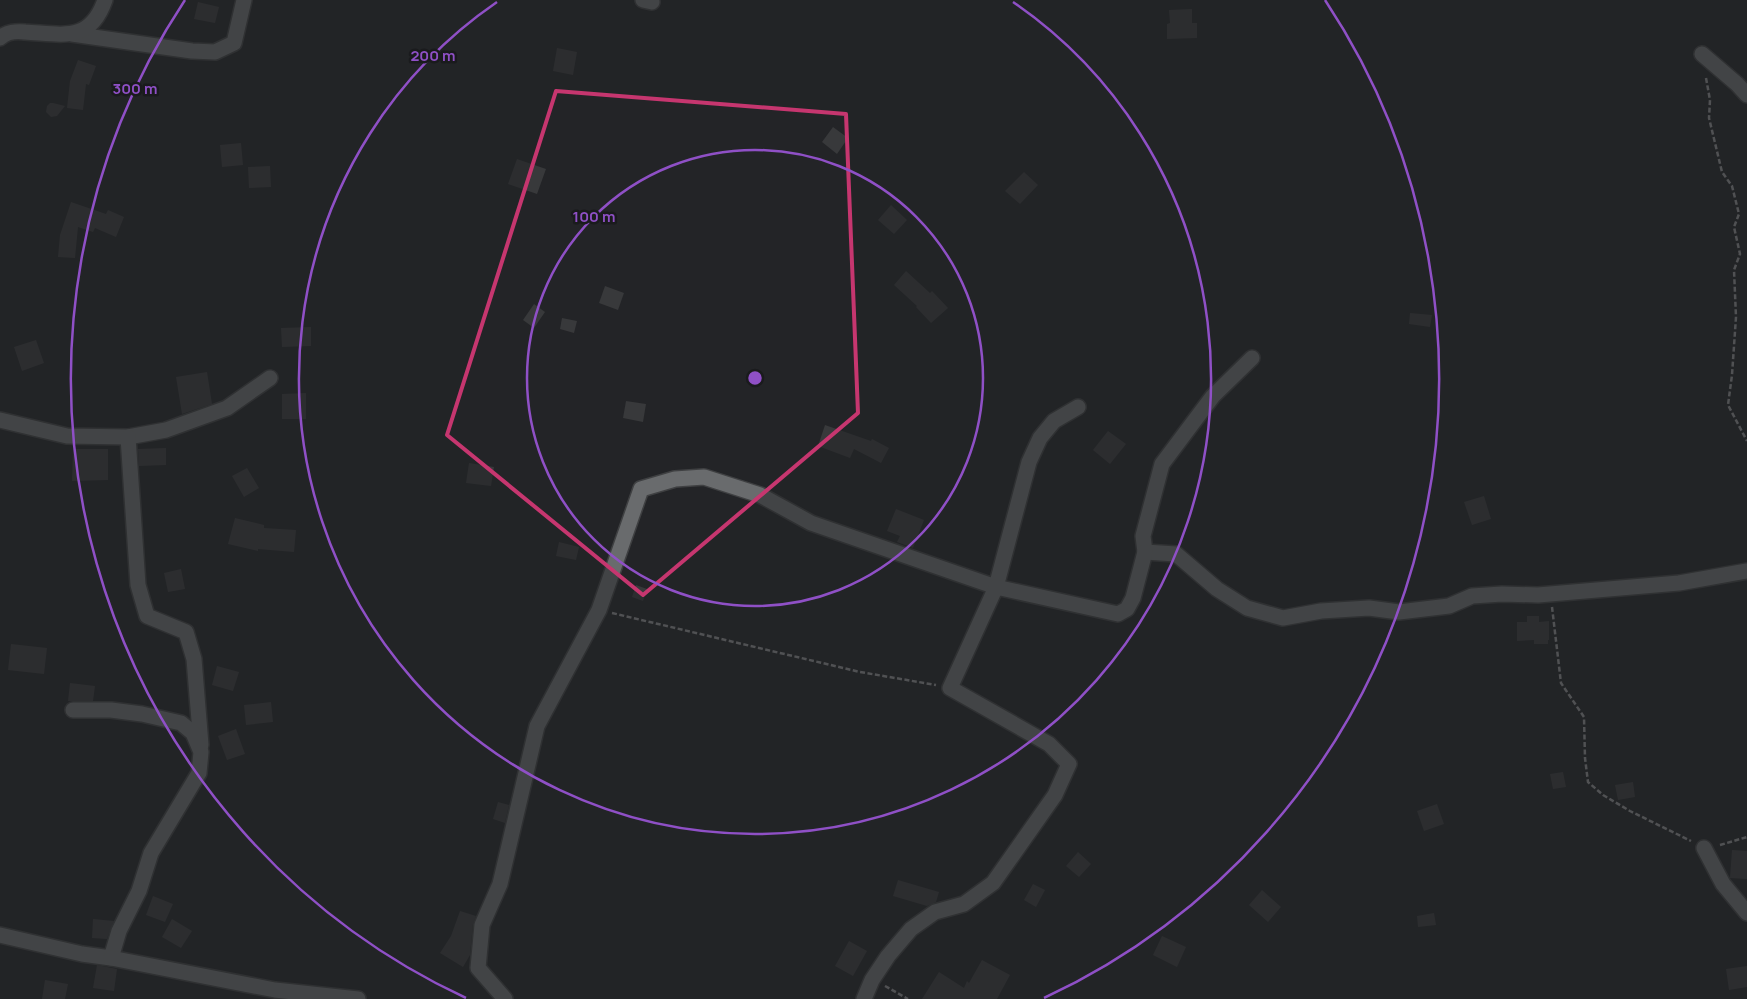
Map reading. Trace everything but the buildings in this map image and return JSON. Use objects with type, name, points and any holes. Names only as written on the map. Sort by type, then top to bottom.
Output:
[{"type":"street","points":[[72,34],[87,28],[100,14],[106,0]]},
{"type":"street","points":[[0,38],[18,31],[72,34],[192,51],[216,52],[234,43],[244,0]]},
{"type":"street","points":[[1702,54],[1747,95]]},
{"type":"street","points":[[505,999],[478,968],[482,924],[500,884],[537,726],[599,610],[641,489],[675,479],[704,477],[760,495],[811,523],[996,587],[1118,614],[1127,610],[1133,598],[1146,552],[1143,536],[1162,464],[1214,396],[1252,358]]},
{"type":"street","points":[[0,420],[67,436],[128,437],[166,430],[227,408],[270,378]]},
{"type":"street","points":[[864,999],[872,980],[888,956],[911,928],[935,912],[964,904],[993,883],[1055,796],[1069,764],[1049,744],[950,688],[996,587],[1029,462],[1040,438],[1054,420],[1078,407]]},
{"type":"street","points":[[112,958],[119,931],[139,891],[151,853],[199,773],[201,752],[194,659],[186,632],[146,616],[138,585],[128,437]]},
{"type":"street","points":[[1146,552],[1176,554],[1216,589],[1247,608],[1283,618],[1321,611],[1369,608],[1399,612],[1449,606],[1472,596],[1551,594],[1679,583],[1747,571]]},
{"type":"street","points":[[73,710],[111,710],[142,714],[181,723],[193,733],[201,752]]},
{"type":"street","points":[[1704,848],[1723,884],[1747,913]]},
{"type":"street","points":[[0,935],[82,954],[112,958],[275,990],[358,999]]},
{"type":"path","points":[[1702,54],[1710,100],[1710,118],[1722,172],[1732,186],[1739,214],[1734,227],[1740,254],[1734,270],[1736,317],[1728,404],[1747,441]]},
{"type":"path","points":[[1551,594],[1561,683],[1584,717],[1585,758],[1588,782],[1602,795],[1630,811],[1704,848],[1747,837]]},
{"type":"path","points":[[599,610],[860,672],[950,688]]},
{"type":"path","points":[[872,980],[908,999]]},
{"type":"highlighted area","points":[[556,91],[846,114],[858,413],[643,595],[447,435]]}]
